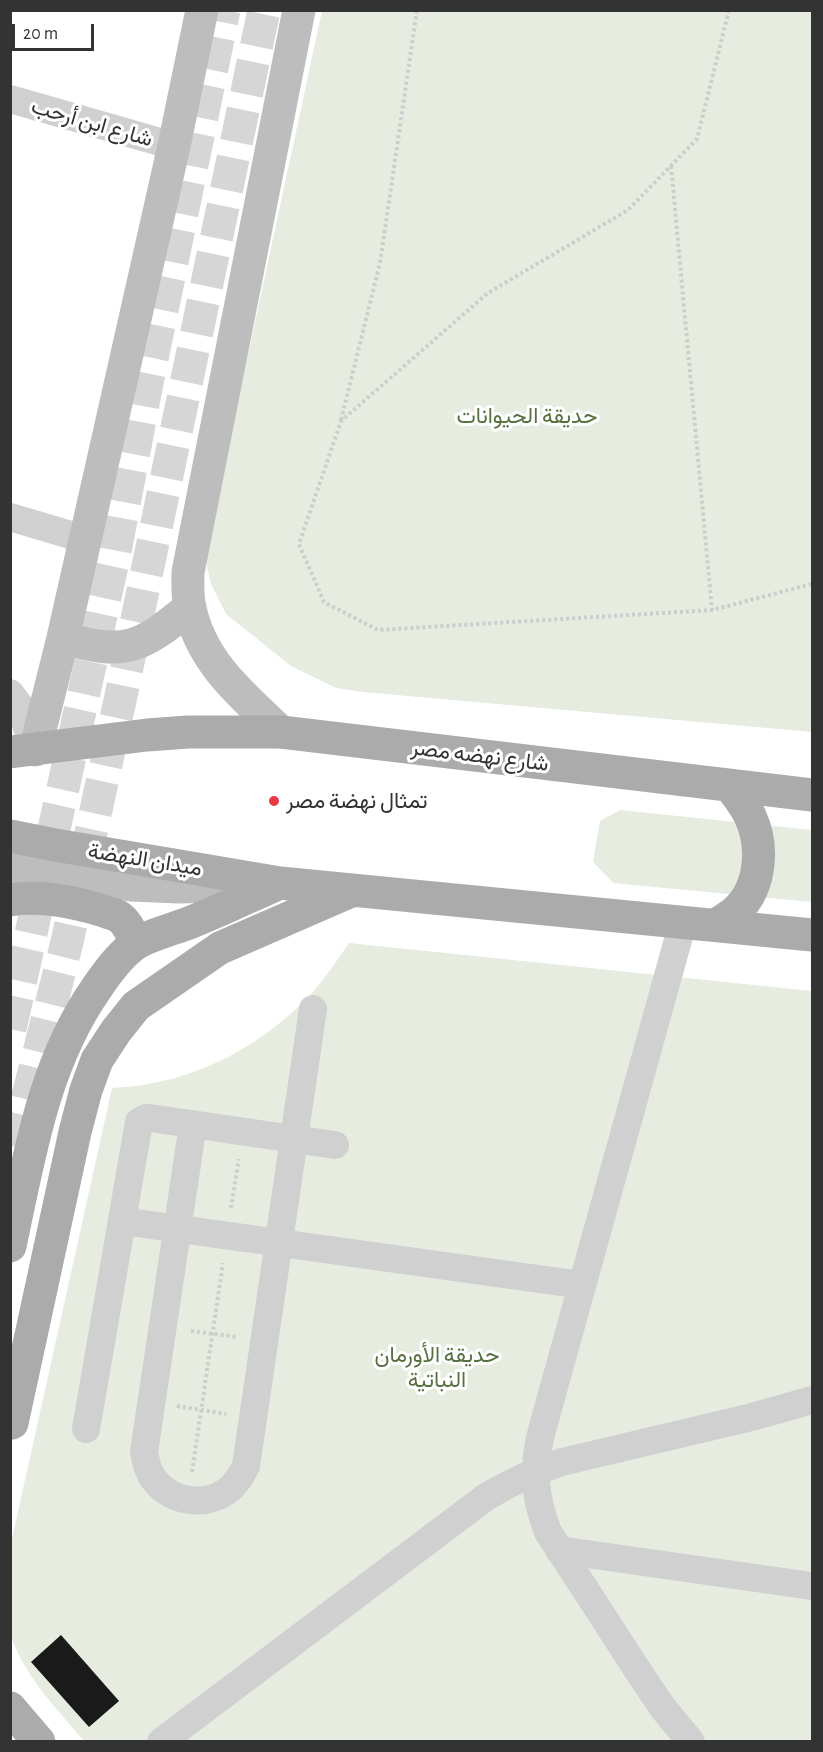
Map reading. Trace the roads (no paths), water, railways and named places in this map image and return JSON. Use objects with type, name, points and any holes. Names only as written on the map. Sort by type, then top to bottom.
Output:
[{"type":"main road","name":"شارع نهضه مصر","points":[[23,751],[147,735],[229,731],[281,732],[813,795]]},
{"type":"main road","points":[[715,926],[733,914],[747,899],[756,878],[759,856],[757,835],[750,816],[741,799],[729,785]]},
{"type":"main road","name":"ميدان النهضة","points":[[10,836],[280,883]]},
{"type":"main road","points":[[10,1246],[33,1140],[49,1085],[60,1055],[89,998],[107,973],[135,943],[192,922],[280,883],[813,935]]},
{"type":"main road","points":[[12,1424],[75,1132],[86,1090],[98,1059],[136,1005],[220,948],[352,890]]},
{"type":"main road","points":[[10,900],[54,900],[86,906],[117,916],[130,930],[135,943]]},
{"type":"main road","points":[[10,1708],[39,1742]]},
{"type":"street","points":[[23,751],[63,638],[174,146],[202,10]]},
{"type":"street","points":[[281,732],[215,666],[199,638],[190,607],[188,572],[299,10]]},
{"type":"street","name":"شارع ابن أرحب","points":[[10,99],[174,146]]},
{"type":"street","points":[[10,517],[84,539]]},
{"type":"street","points":[[63,638],[104,647],[124,647],[142,642],[164,629],[190,607]]},
{"type":"street","points":[[10,693],[19,705],[23,751]]},
{"type":"street","points":[[10,867],[131,885],[224,887],[280,883]]},
{"type":"street","points":[[684,922],[539,1440],[535,1471],[536,1491],[548,1532],[663,1708],[690,1742]]},
{"type":"street","points":[[193,1124],[144,1452],[147,1467],[155,1481],[167,1492],[182,1499],[198,1501],[213,1498],[228,1491],[239,1480],[246,1466],[313,1009]]},
{"type":"street","points":[[86,1429],[140,1122],[146,1118],[335,1145]]},
{"type":"street","points":[[122,1221],[582,1285]]},
{"type":"street","points":[[161,1742],[486,1497],[510,1482],[562,1462],[752,1417],[813,1400]]},
{"type":"street","points":[[559,1550],[813,1586]]},
{"type":"tunnel","points":[[10,1029],[115,552],[147,383],[224,10]]},
{"type":"tunnel","points":[[15,1147],[67,942],[121,696],[264,10]]},
{"type":"place","name":"تمثال نهضة مصر","points":[[274,801]]},
{"type":"park label","name":"حديقة الحيوانات","points":[[527,416]]},
{"type":"park label","name":"حديقة الأورمان النباتية","points":[[437,1368]]}]
